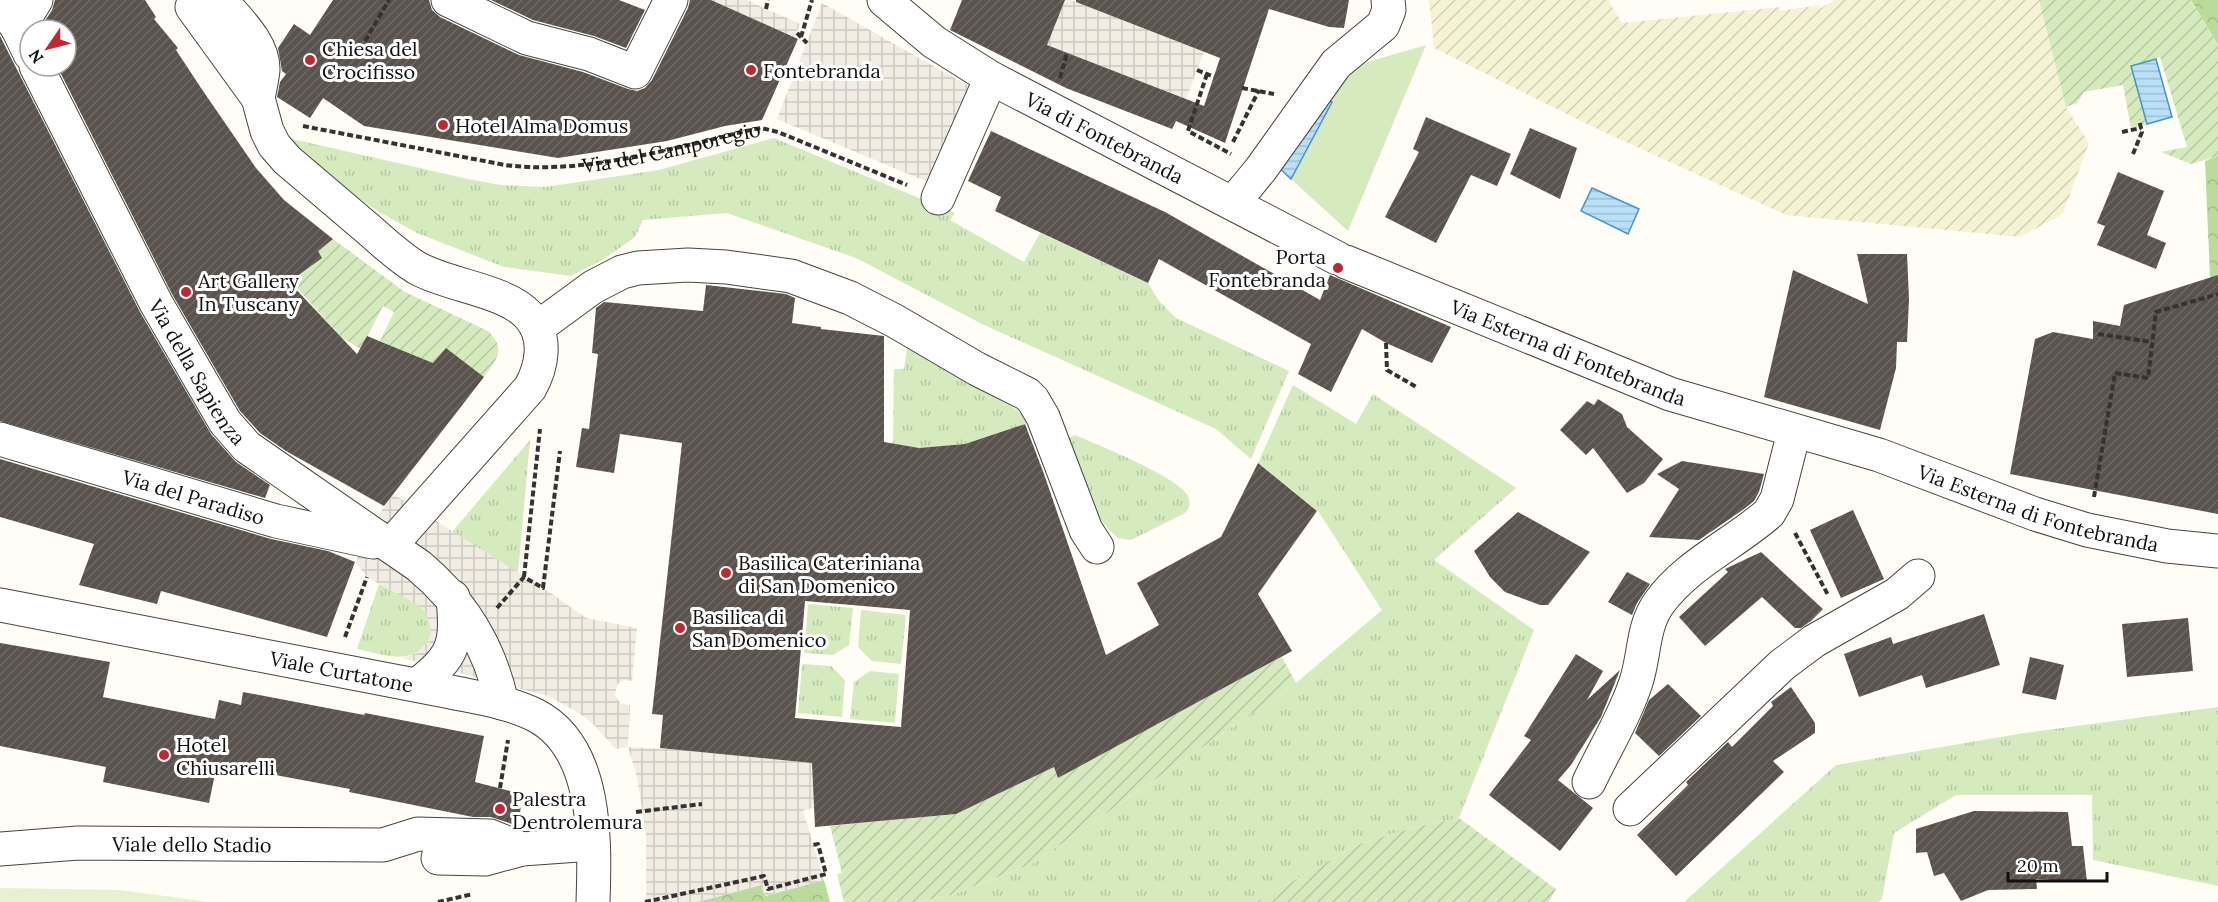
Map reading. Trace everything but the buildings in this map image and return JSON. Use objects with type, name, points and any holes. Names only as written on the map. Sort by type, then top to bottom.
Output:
[{"type":"street","points":[[31,18],[36,0]]},
{"type":"street","points":[[447,0],[527,38],[589,54],[635,72],[671,0]]},
{"type":"street","name":"Via di Fontebranda","points":[[884,0],[934,42],[991,78],[1341,260]]},
{"type":"street","points":[[1233,203],[1261,169],[1336,64],[1383,25],[1389,10],[1388,0]]},
{"type":"street","points":[[0,2],[18,32]]},
{"type":"street","points":[[207,3],[261,107],[270,138],[287,160],[416,267],[436,277],[509,301],[530,316],[537,328],[541,359],[537,375],[530,388],[390,546]]},
{"type":"street","name":"Via della Sapienza","points":[[42,78],[137,269],[225,422],[247,447],[419,566],[465,615],[494,672],[506,716]]},
{"type":"street","points":[[938,198],[991,78]]},
{"type":"street","name":"Via Esterna di Fontebranda","points":[[1341,260],[1670,394],[1879,455],[2035,514],[2087,530],[2167,546],[2218,551]]},
{"type":"street","points":[[537,328],[593,287],[638,268],[677,265],[726,267],[791,276],[825,288],[895,321],[996,380],[1027,394],[1043,417],[1086,530],[1097,547]]},
{"type":"street","points":[[1589,782],[1636,681],[1645,635],[1657,605],[1690,571],[1769,513],[1777,499],[1794,432]]},
{"type":"street","name":"Via del Paradiso","points":[[0,439],[276,521],[390,546]]},
{"type":"street","points":[[1630,810],[1782,665],[1814,641],[1896,594],[1918,576]]},
{"type":"street","name":"Viale Curtatone","points":[[0,605],[451,692],[506,716],[521,709],[543,720],[570,749],[588,794],[593,844],[593,902]]},
{"type":"street","points":[[417,685],[436,670],[449,655],[455,625],[465,615]]},
{"type":"street","points":[[451,692],[470,662],[465,615]]},
{"type":"street","name":"Viale dello Stadio","points":[[0,849],[78,843],[383,845],[418,834],[490,836],[522,849],[593,844]]},
{"type":"path","points":[[365,41],[389,0]]},
{"type":"path","points":[[766,9],[768,0]]},
{"type":"path","points":[[801,37],[812,0]]},
{"type":"path","points":[[796,33],[807,42]]},
{"type":"path","points":[[1197,70],[1214,77]]},
{"type":"path","points":[[1207,74],[1188,131],[1261,169]]},
{"type":"path","points":[[1233,142],[1259,90]]},
{"type":"path","name":"Via del Camporegio","points":[[261,107],[347,136],[505,165],[537,168],[633,156],[761,129],[778,132],[938,198]]},
{"type":"path","points":[[2133,154],[2142,132],[2139,120]]},
{"type":"path","points":[[2122,132],[2141,128]]},
{"type":"path","points":[[2094,498],[2115,373],[2148,378],[2156,312],[2218,294]]},
{"type":"path","points":[[2098,334],[2152,342]]},
{"type":"path","points":[[1386,343],[1387,370],[1418,388]]},
{"type":"path","points":[[465,615],[486,613],[502,604],[524,577],[540,428]]},
{"type":"path","points":[[524,577],[543,588],[560,451]]},
{"type":"path","points":[[1777,499],[1844,625]]},
{"type":"path","points":[[342,646],[367,577]]},
{"type":"path","points":[[500,788],[506,716]]},
{"type":"path","points":[[636,812],[702,804]]},
{"type":"path","points":[[645,902],[764,876],[768,889],[826,874],[818,844],[813,845]]},
{"type":"shaded area","points":[[711,0],[747,0],[800,24],[794,38]]},
{"type":"shaded area","points":[[957,0],[1071,0],[1204,52],[1186,99],[1047,45],[1050,36]]},
{"type":"shaded area","points":[[1429,0],[1608,0],[1622,23],[1780,7],[1780,11],[1819,5],[1821,8],[1834,0],[2039,0],[2066,107],[2089,143],[2063,214],[2020,237],[1786,215],[1595,128],[1434,48]]},
{"type":"shaded area","points":[[822,3],[974,89],[937,186],[777,119]]},
{"type":"shaded area","points":[[393,494],[551,593],[586,618],[637,628],[632,681],[624,680],[617,685],[615,696],[621,704],[630,705],[628,747],[616,749],[593,724],[579,713],[548,696],[402,658],[417,653],[429,641],[431,628],[426,613],[420,606],[367,577],[355,562],[384,506]]},
{"type":"shaded area","points":[[628,747],[688,750],[813,763],[814,808],[803,810],[824,880],[765,896],[761,885],[697,902],[646,902],[646,834],[637,777]]},
{"type":"green space","points":[[2039,0],[2191,0],[2218,45],[2218,156],[2191,164],[2161,152],[2187,147],[2160,57],[2131,66],[2147,124],[2131,128],[2123,85],[2084,92],[2077,103],[2066,107]]},
{"type":"green space","points":[[2191,0],[2218,0],[2218,45]]},
{"type":"green space","points":[[1426,45],[1348,231],[1291,179],[1332,102],[1323,98],[1347,68]]},
{"type":"green space","points":[[279,136],[468,179],[501,185],[545,187],[659,170],[774,138],[955,213],[950,220],[1024,262],[1040,233],[1148,283],[1159,301],[1176,318],[1289,371],[1251,459],[1216,429],[982,324],[856,258],[727,213],[643,220],[635,237],[604,259],[571,276],[504,267],[417,233],[379,212],[344,188]]},
{"type":"green space","points":[[2218,156],[2218,279],[2210,277],[2205,161]]},
{"type":"green space","points":[[333,239],[405,292],[488,331],[499,349],[496,359],[484,377],[446,348],[433,363],[380,341],[394,312],[383,306],[361,349],[342,338],[298,289],[289,298],[289,276],[322,258],[318,251]]},
{"type":"green space","points":[[908,342],[1009,403],[1026,418],[1027,423],[965,444],[919,448],[893,444],[894,369],[904,369]]},
{"type":"green space","points":[[1293,385],[1356,424],[1373,394],[1516,488],[1434,560],[1534,630],[1459,818],[1415,827],[1359,844],[1256,902],[918,902],[951,895],[1032,864],[1296,683],[1382,610],[1318,511],[1258,463]]},
{"type":"green space","points":[[1075,435],[1134,461],[1178,485],[1189,498],[1187,511],[1131,540],[1118,538],[1100,517],[1086,492],[1069,438]]},
{"type":"green space","points":[[530,440],[518,573],[452,532]]},
{"type":"green space","points":[[379,584],[415,603],[427,614],[431,631],[429,640],[416,652],[400,657],[357,649]]},
{"type":"green space","points":[[808,604],[853,608],[849,645],[833,655],[804,653]]},
{"type":"green space","points":[[861,610],[906,615],[901,664],[872,661],[858,647]]},
{"type":"green space","points":[[1282,657],[1296,683],[1032,864],[951,895],[918,902],[844,902],[837,874],[842,873],[830,826],[956,814],[1054,767],[1058,777]]},
{"type":"green space","points":[[802,664],[831,666],[845,680],[842,717],[798,713]]},
{"type":"green space","points":[[870,671],[899,674],[895,723],[850,719],[854,682]]},
{"type":"green space","points":[[2218,707],[2218,886],[2093,860],[2092,795],[1956,795],[1894,833],[1882,899],[1878,902],[1684,902],[1836,765],[2024,733]]},
{"type":"green space","points":[[1459,818],[1556,889],[1549,902],[1256,902],[1359,844],[1415,827]]},
{"type":"green space","points":[[824,880],[830,902],[697,902],[761,885],[765,896]]},
{"type":"green space","points":[[0,888],[119,890],[210,902],[0,902]]},
{"type":"water","points":[[2156,59],[2172,117],[2147,124],[2131,66]]},
{"type":"water","points":[[1323,98],[1332,102],[1291,179],[1273,162]]},
{"type":"water","points":[[1592,188],[1639,209],[1628,234],[1581,211]]},
{"type":"place","name":"Chiesa del Crocifisso","points":[[310,60]]},
{"type":"place","name":"Fontebranda","points":[[751,70]]},
{"type":"place","name":"Hotel Alma Domus","points":[[443,125]]},
{"type":"place","name":"Porta Fontebranda","points":[[1338,268]]},
{"type":"place","name":"Art Gallery In Tuscany","points":[[186,292]]},
{"type":"place","name":"Basilica Cateriniana di San Domenico","points":[[726,573]]},
{"type":"place","name":"Basilica di San Domenico","points":[[680,628]]},
{"type":"place","name":"Hotel Chiusarelli","points":[[164,755]]},
{"type":"place","name":"Palestra Dentrolemura","points":[[500,809]]}]
